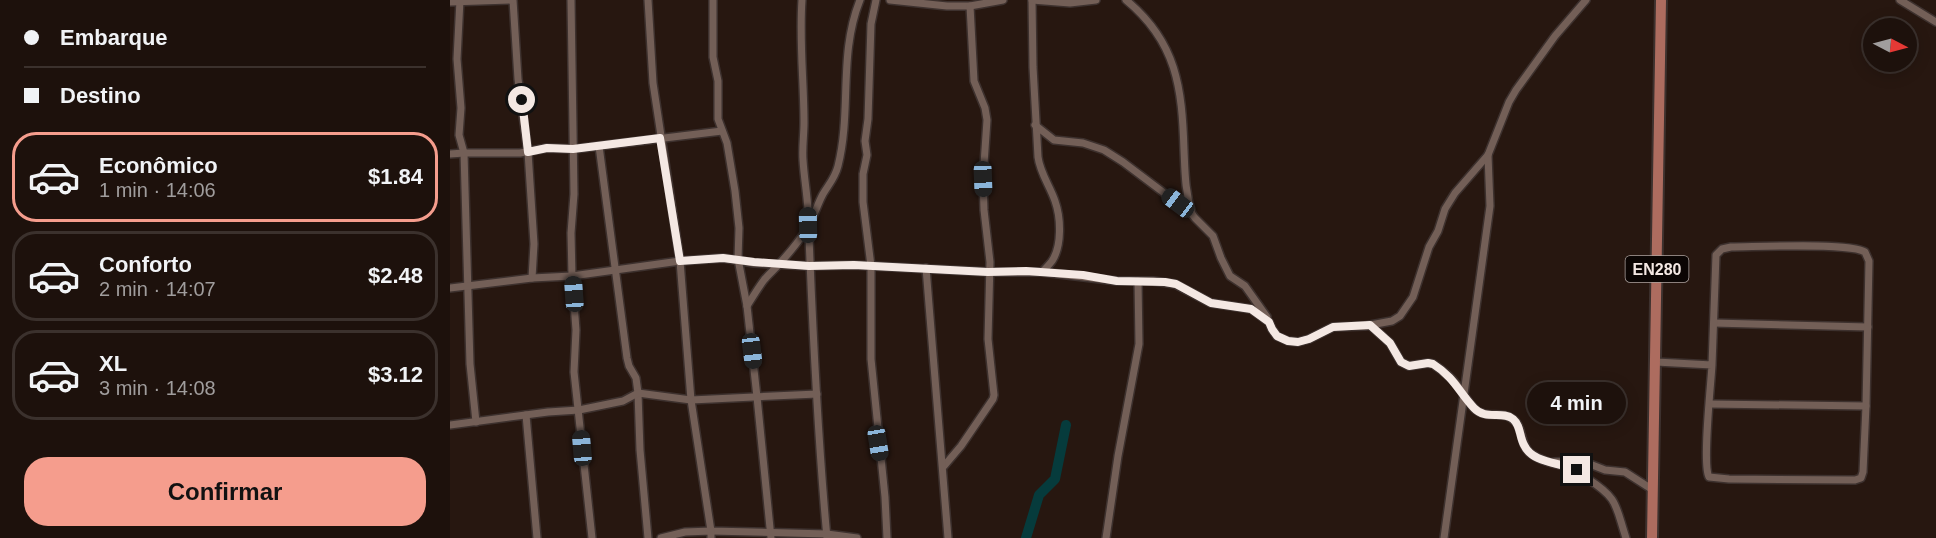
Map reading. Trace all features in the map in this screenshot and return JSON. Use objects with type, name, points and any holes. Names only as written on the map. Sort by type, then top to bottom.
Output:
[{"type":"main road","name":"EN280","points":[[1652,538],[1661,0]]},
{"type":"street","points":[[450,2],[512,0],[518,79],[528,152],[534,244],[532,278]]},
{"type":"street","points":[[571,0],[574,194],[571,232],[576,330],[574,372],[591,538]]},
{"type":"street","points":[[648,0],[653,83],[680,261],[692,400],[711,534]]},
{"type":"street","points":[[713,0],[713,57],[718,81],[718,119],[727,143],[735,191],[739,228],[738,259],[747,306],[770,535]]},
{"type":"street","points":[[802,0],[804,126],[802,159],[827,536]]},
{"type":"street","points":[[747,306],[765,279],[780,264],[808,227],[824,193],[832,183],[837,168],[844,121],[845,72],[852,20],[861,0]]},
{"type":"street","points":[[876,0],[871,24],[868,119],[865,141],[867,155],[864,168],[863,202],[871,266],[871,359],[887,538]]},
{"type":"street","points":[[890,0],[970,6],[1003,0]]},
{"type":"street","points":[[1042,272],[1055,254],[1059,227],[1056,203],[1039,166],[1035,125],[1032,0],[1070,3],[1095,0]]},
{"type":"street","points":[[1126,0],[1164,43],[1175,68],[1182,112],[1184,182],[1192,214]]},
{"type":"street","points":[[1035,125],[1053,140],[1083,143],[1104,150],[1192,214],[1214,236],[1230,276],[1250,292],[1272,329],[1282,339],[1298,342],[1333,327],[1392,321],[1405,310],[1416,288],[1429,247],[1438,231],[1445,209],[1455,193],[1488,155],[1516,90],[1555,36],[1586,0]]},
{"type":"street","points":[[1900,0],[1936,22]]},
{"type":"street","points":[[460,1],[457,59],[462,108],[460,138],[464,153],[470,364],[476,422]]},
{"type":"street","points":[[944,466],[961,446],[994,395],[988,339],[990,262],[983,179],[987,120],[985,108],[974,81],[970,6]]},
{"type":"street","points":[[450,154],[528,152],[547,148],[573,149],[722,131]]},
{"type":"street","points":[[450,154],[460,138]]},
{"type":"street","points":[[599,146],[627,358],[636,378],[638,393],[640,450],[648,538]]},
{"type":"street","points":[[1443,538],[1490,206],[1488,155]]},
{"type":"street","points":[[1808,246],[1854,248],[1865,252],[1869,261],[1866,406],[1863,472],[1859,480],[1709,477],[1706,448],[1714,323],[1715,270],[1717,252],[1722,249],[1808,246]]},
{"type":"street","points":[[450,288],[723,258],[809,266],[1042,272],[1083,275],[1117,281],[1176,284],[1211,303],[1251,309],[1269,322]]},
{"type":"street","points":[[926,268],[944,466],[948,538]]},
{"type":"street","points":[[1106,538],[1118,456],[1139,344],[1140,293],[1138,281]]},
{"type":"street","points":[[1714,323],[1868,327]]},
{"type":"street","points":[[1370,325],[1390,343],[1401,362],[1409,366],[1433,364],[1450,377],[1474,408],[1484,415],[1512,418],[1519,427],[1525,447],[1539,458],[1577,470],[1609,494],[1619,513],[1626,538]]},
{"type":"street","points":[[1656,362],[1712,365]]},
{"type":"street","points":[[450,425],[579,410],[623,401],[638,393],[692,400],[817,394]]},
{"type":"street","points":[[1710,404],[1866,406]]},
{"type":"street","points":[[526,415],[537,538]]},
{"type":"street","points":[[1549,462],[1572,460],[1591,463],[1605,470],[1625,472],[1653,490]]},
{"type":"street","points":[[661,538],[685,532],[857,538]]},
{"type":"waterway","points":[[1026,538],[1039,495],[1055,479],[1066,425]]},
{"type":"route","points":[[522,100],[528,152],[547,148],[573,149],[660,138],[680,261],[723,258],[809,266],[854,265],[988,272],[1026,271],[1083,275],[1117,281],[1165,282],[1176,284],[1211,303],[1251,309],[1269,322],[1277,336],[1288,341],[1298,342],[1309,339],[1333,327],[1370,325],[1387,338],[1401,362],[1409,366],[1422,363],[1433,364],[1455,382],[1479,412],[1489,416],[1512,418],[1519,427],[1525,447],[1530,452],[1549,462],[1577,470]]}]
